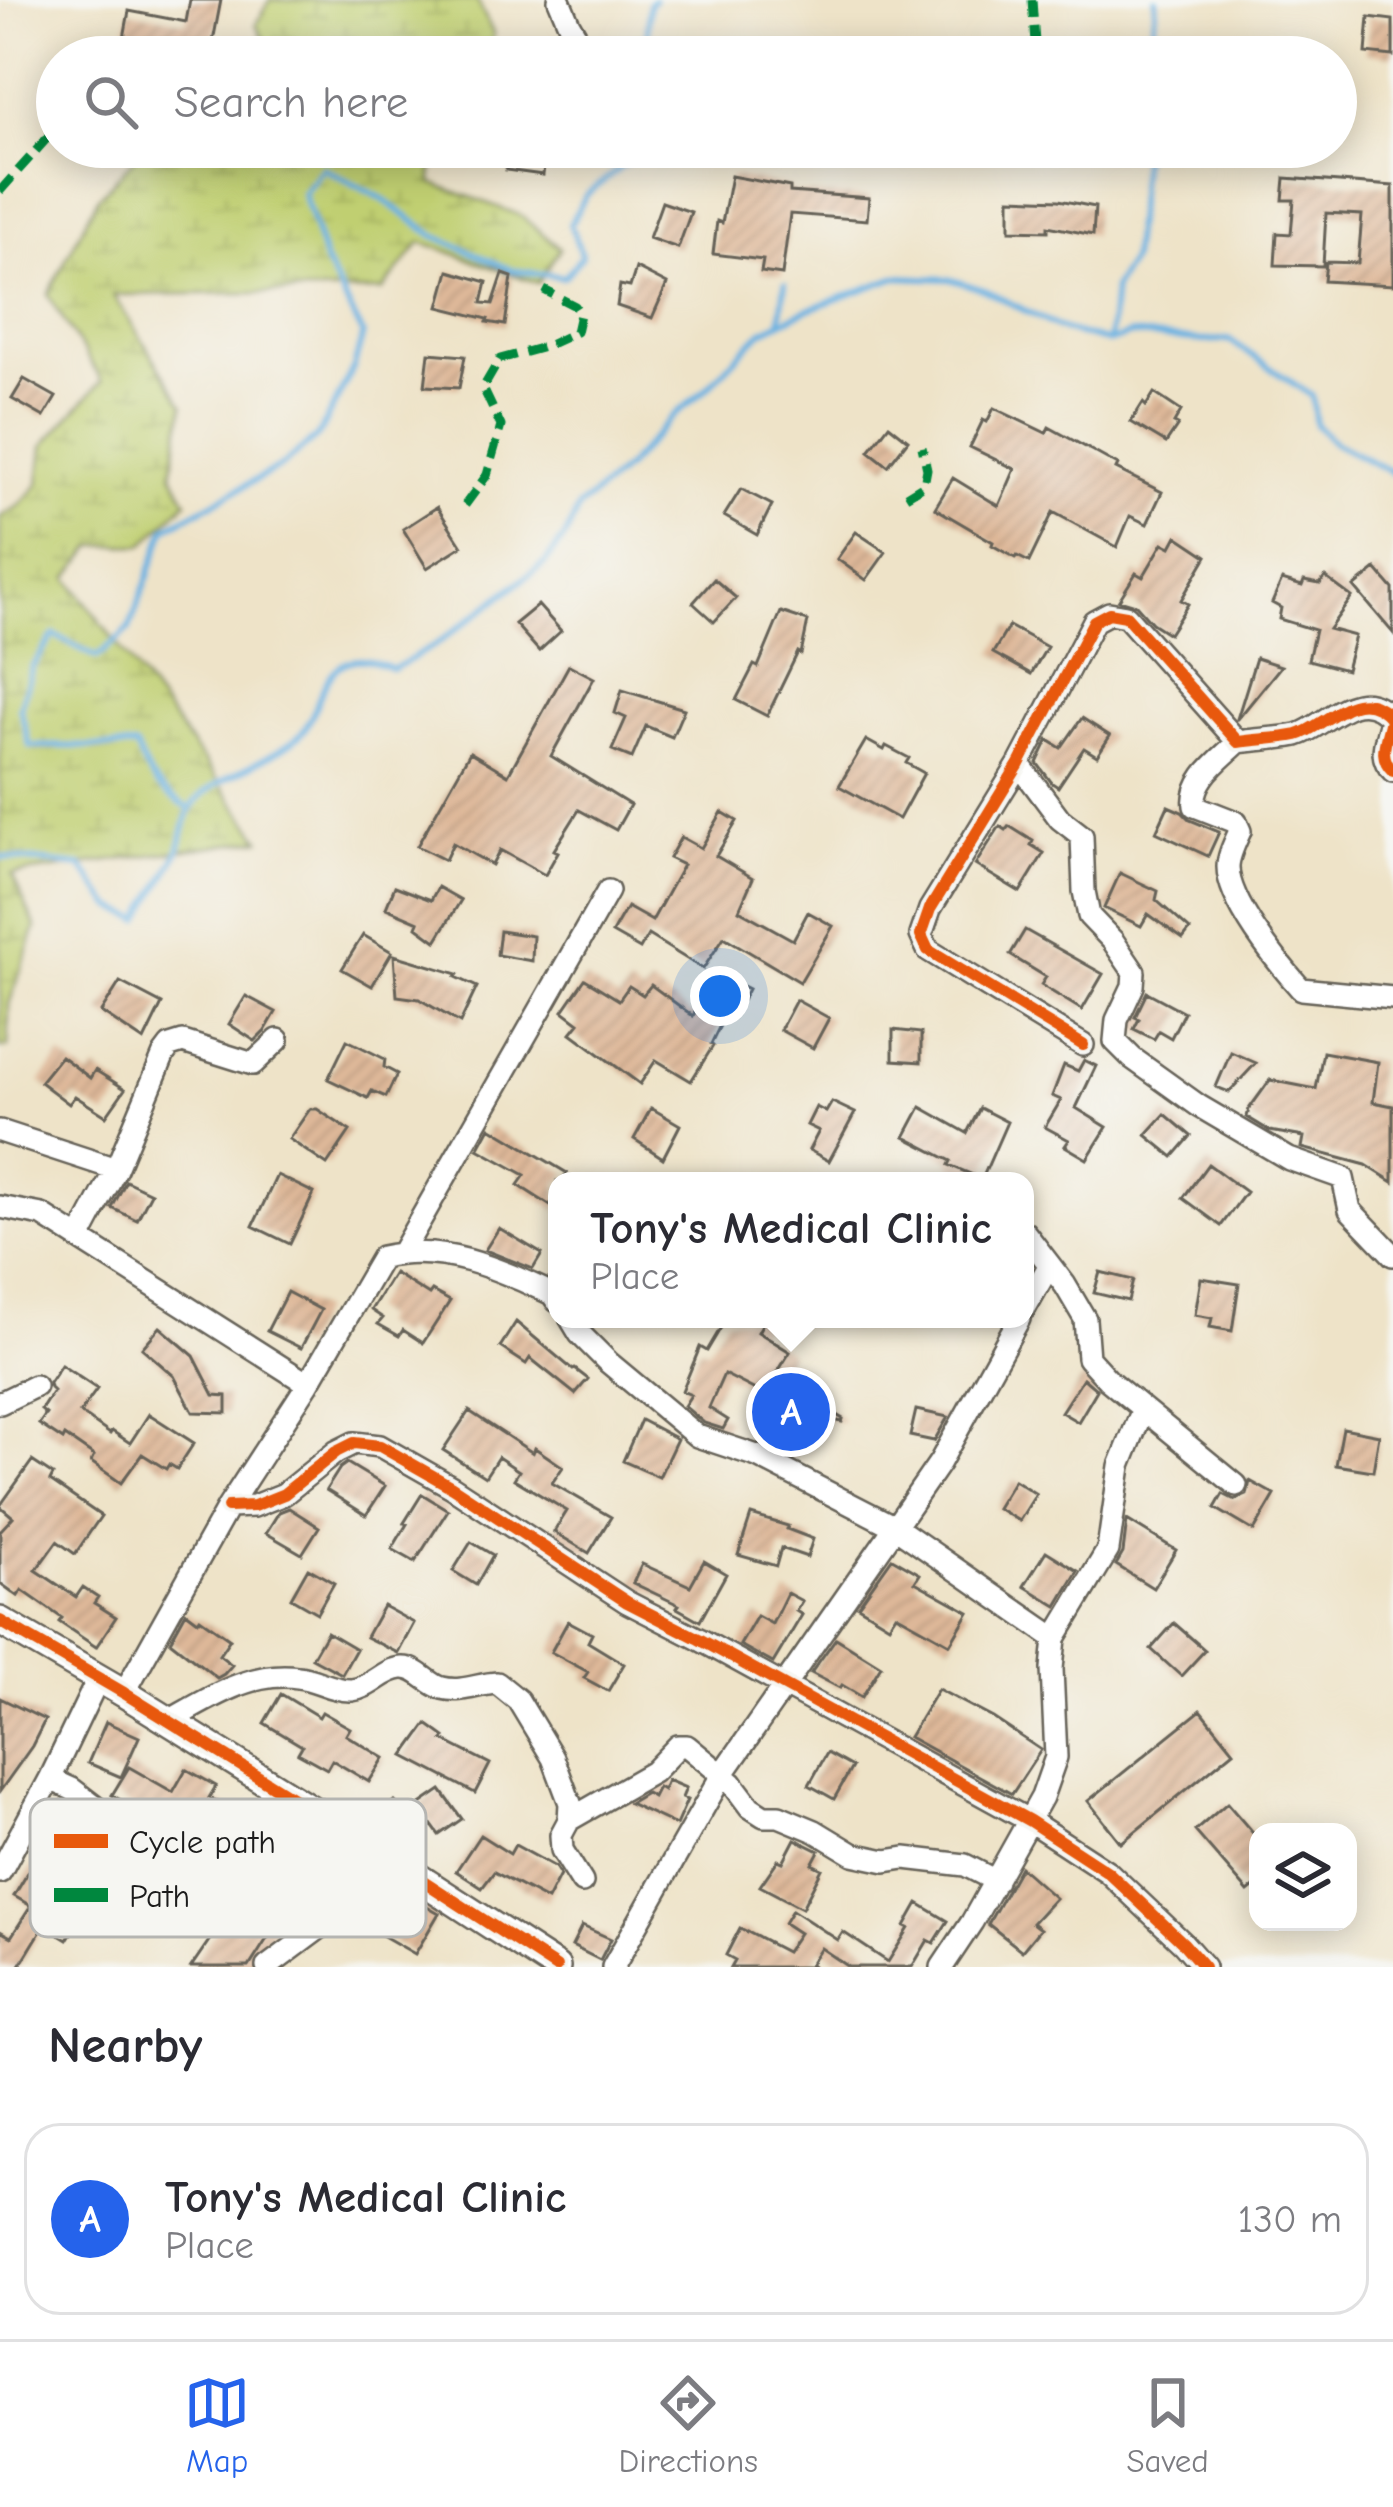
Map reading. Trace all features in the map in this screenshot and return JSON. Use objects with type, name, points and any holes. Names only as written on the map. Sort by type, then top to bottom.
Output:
[{"type":"street","points":[[560,0],[576,36]]},
{"type":"street","points":[[1083,1045],[928,950],[921,934],[930,909],[1018,764],[1094,621],[1109,614],[1126,616],[1238,742]]},
{"type":"street","points":[[1393,771],[1382,752],[1391,718],[1383,708],[1343,707],[1300,734],[1238,742],[1204,776],[1193,795],[1195,806],[1236,822],[1240,831],[1228,866],[1232,888],[1270,953],[1301,989],[1393,998]]},
{"type":"street","points":[[1018,764],[1060,819],[1082,836],[1089,916],[1113,940],[1134,972],[1133,986],[1117,1020],[1115,1041],[1199,1106],[1289,1159],[1342,1178],[1351,1210],[1393,1255]]},
{"type":"street","points":[[402,1252],[608,890]]},
{"type":"street","points":[[80,1237],[170,1046],[183,1042],[253,1064],[278,1040]]},
{"type":"street","points":[[0,1131],[116,1168]]},
{"type":"street","points":[[0,1208],[42,1215],[308,1384]]},
{"type":"street","points":[[1034,1245],[1085,1319],[1088,1358],[1108,1381],[1236,1485]]},
{"type":"street","points":[[39,1799],[308,1384],[382,1257],[435,1253],[494,1267],[548,1293]]},
{"type":"street","points":[[1034,1292],[1049,1266]]},
{"type":"street","points":[[576,1328],[608,1362],[697,1436],[758,1456],[895,1527],[1055,1638]]},
{"type":"street","points":[[613,1967],[722,1775],[940,1462],[1013,1328]]},
{"type":"street","points":[[0,1403],[35,1386]]},
{"type":"street","points":[[942,1967],[1042,1798],[1056,1757],[1055,1638],[1108,1550],[1120,1466],[1143,1409]]},
{"type":"street","points":[[228,1507],[254,1506],[284,1494],[354,1443],[380,1446],[452,1487],[627,1602],[1030,1821],[1108,1872],[1204,1967]]},
{"type":"street","points":[[0,1621],[294,1799]]},
{"type":"street","points":[[169,1721],[221,1691],[282,1674],[350,1690],[405,1667],[440,1688],[473,1690],[497,1683],[518,1700],[553,1758],[570,1803],[569,1820],[560,1835],[562,1850],[582,1882]]},
{"type":"street","points":[[569,1820],[652,1772],[678,1746],[687,1746],[764,1816],[779,1816],[815,1831],[854,1854],[886,1861],[905,1858],[965,1865],[996,1881]]},
{"type":"street","points":[[50,1779],[85,1799]]},
{"type":"street","points":[[0,1872],[30,1816]]},
{"type":"street","points":[[426,1883],[556,1967]]},
{"type":"street","points":[[267,1967],[307,1937]]},
{"type":"green space","points":[[270,0],[477,0],[494,35],[263,36],[256,25]]},
{"type":"green space","points":[[126,168],[432,168],[432,183],[520,215],[560,248],[538,283],[421,242],[382,291],[113,295],[184,405],[172,473],[187,501],[143,545],[94,546],[68,578],[261,839],[12,875],[36,928],[9,1004],[8,1047],[0,1048],[0,517],[19,506],[39,484],[43,446],[102,381],[48,295],[97,199]]},
{"type":"building","points":[[190,0],[221,0],[214,36],[124,36],[129,11],[186,22]]},
{"type":"building","points":[[1369,17],[1393,20],[1393,56],[1366,53]]},
{"type":"building","points":[[506,168],[544,168],[543,175]]},
{"type":"building","points":[[731,176],[790,187],[790,192],[869,198],[867,220],[790,214],[782,275],[761,272],[763,260],[713,254]]},
{"type":"building","points":[[1285,178],[1393,186],[1393,285],[1324,281],[1326,262],[1358,263],[1362,215],[1326,213],[1323,266],[1275,265],[1277,233],[1291,234],[1294,200],[1283,200]]},
{"type":"building","points":[[1010,198],[1095,207],[1093,235],[1048,226],[1048,231],[1010,230]]},
{"type":"building","points":[[662,202],[691,212],[678,248],[649,238]]},
{"type":"building","points":[[636,268],[667,284],[652,318],[617,306],[620,285],[630,287]]},
{"type":"building","points":[[449,271],[487,282],[482,303],[493,304],[503,274],[512,277],[505,325],[439,307]]},
{"type":"building","points":[[429,353],[465,356],[459,388],[425,386]]},
{"type":"building","points":[[24,379],[56,397],[44,417],[12,399]]},
{"type":"building","points":[[1154,393],[1181,411],[1166,443],[1131,422]]},
{"type":"building","points":[[994,408],[1046,433],[1049,427],[1162,492],[1147,524],[1130,516],[1117,547],[1053,512],[1029,562],[992,545],[935,508],[953,478],[999,506],[1015,469],[970,447]]},
{"type":"building","points":[[889,425],[908,440],[888,466],[869,451]]},
{"type":"building","points":[[741,489],[772,505],[757,535],[724,516]]},
{"type":"building","points":[[437,507],[462,546],[427,568],[403,529]]},
{"type":"building","points":[[856,532],[886,552],[866,580],[837,559]]},
{"type":"building","points":[[1177,536],[1207,556],[1181,600],[1188,604],[1169,634],[1136,605],[1119,600],[1136,573],[1143,577],[1163,543],[1171,547]]},
{"type":"building","points":[[1376,569],[1393,589],[1393,633],[1354,587]]},
{"type":"building","points":[[1325,577],[1352,597],[1329,629],[1355,636],[1346,670],[1308,660],[1315,630],[1279,619],[1281,608],[1272,603],[1282,580],[1302,586],[1304,581],[1320,584]]},
{"type":"building","points":[[714,579],[736,598],[714,622],[693,603]]},
{"type":"building","points":[[538,605],[561,631],[539,651],[515,624]]},
{"type":"building","points":[[781,612],[808,621],[801,654],[798,652],[767,716],[736,700],[754,665],[758,667]]},
{"type":"building","points":[[1009,626],[1047,647],[1031,674],[993,653]]},
{"type":"building","points":[[1256,658],[1281,666],[1237,719]]},
{"type":"building","points":[[569,665],[594,678],[551,756],[630,805],[616,830],[579,810],[554,850],[558,852],[545,875],[500,850],[492,865],[453,843],[445,860],[417,846],[470,752],[508,775]]},
{"type":"building","points":[[622,690],[684,709],[672,737],[646,726],[632,758],[612,750],[626,718],[615,713]]},
{"type":"building","points":[[1082,718],[1110,736],[1097,756],[1084,748],[1058,787],[1037,763],[1048,740],[1061,748]]},
{"type":"building","points":[[866,740],[909,758],[906,763],[924,773],[899,819],[839,786]]},
{"type":"building","points":[[1168,806],[1219,832],[1208,856],[1156,832]]},
{"type":"building","points":[[722,812],[737,821],[716,856],[753,878],[739,910],[793,940],[808,912],[833,926],[800,982],[724,937],[703,969],[648,935],[640,949],[612,933],[627,907],[652,921],[683,865],[669,858],[681,837],[701,848]]},
{"type":"building","points":[[1000,826],[1006,830],[1009,826],[1044,853],[1020,892],[975,865]]},
{"type":"building","points":[[1120,873],[1158,891],[1156,900],[1190,930],[1183,939],[1148,914],[1141,926],[1104,908]]},
{"type":"building","points":[[395,886],[431,900],[438,887],[461,900],[436,941],[417,927],[419,922],[386,908]]},
{"type":"building","points":[[1025,930],[1103,974],[1082,1010],[1041,985],[1046,977],[1010,955]]},
{"type":"building","points":[[500,931],[533,936],[532,961],[497,955]]},
{"type":"building","points":[[363,935],[392,952],[372,986],[342,969]]},
{"type":"building","points":[[394,955],[458,974],[456,977],[477,987],[460,1023],[419,999],[397,996]]},
{"type":"building","points":[[715,972],[748,989],[734,1017],[726,1013],[691,1081],[656,1060],[640,1084],[571,1033],[579,1023],[563,1011],[585,979],[619,1000],[629,986],[643,995],[651,985],[693,1016]]},
{"type":"building","points":[[120,982],[162,1004],[144,1041],[101,1012]]},
{"type":"building","points":[[1147,992],[1184,1012],[1171,1038],[1159,1031],[1154,1039],[1134,1029]]},
{"type":"building","points":[[246,996],[276,1012],[255,1041],[229,1024]]},
{"type":"building","points":[[796,1000],[829,1018],[813,1048],[780,1030]]},
{"type":"building","points":[[893,1030],[921,1033],[921,1062],[893,1060]]},
{"type":"building","points":[[347,1040],[385,1059],[384,1067],[397,1074],[386,1097],[372,1091],[368,1098],[328,1079]]},
{"type":"building","points":[[1231,1052],[1256,1063],[1229,1092],[1216,1087]]},
{"type":"building","points":[[1323,1052],[1378,1062],[1373,1102],[1393,1106],[1393,1182],[1366,1165],[1302,1148],[1304,1137],[1270,1131],[1247,1117],[1270,1080],[1316,1089]]},
{"type":"building","points":[[61,1056],[90,1078],[95,1070],[125,1089],[106,1116],[75,1096],[69,1104],[40,1082]]},
{"type":"building","points":[[1084,1060],[1096,1066],[1076,1108],[1107,1127],[1087,1159],[1065,1146],[1069,1140],[1045,1127],[1061,1100],[1052,1096],[1064,1065],[1078,1071]]},
{"type":"building","points":[[832,1102],[855,1113],[829,1161],[809,1150],[819,1131],[807,1125],[816,1107],[826,1112]]},
{"type":"building","points":[[921,1107],[967,1133],[980,1108],[1007,1122],[985,1172],[966,1172],[949,1165],[951,1161],[905,1137]]},
{"type":"building","points":[[651,1108],[680,1125],[663,1158],[634,1139]]},
{"type":"building","points":[[310,1109],[350,1131],[327,1165],[289,1139]]},
{"type":"building","points":[[1165,1114],[1191,1136],[1173,1157],[1146,1135]]},
{"type":"building","points":[[490,1127],[565,1172],[548,1172],[548,1204],[518,1185],[525,1175],[478,1149]]},
{"type":"building","points":[[1208,1164],[1246,1192],[1221,1226],[1183,1198]]},
{"type":"building","points":[[277,1175],[314,1193],[290,1244],[253,1226]]},
{"type":"building","points":[[126,1181],[151,1193],[137,1220],[112,1208]]},
{"type":"building","points":[[499,1228],[542,1254],[533,1269],[485,1250]]},
{"type":"building","points":[[1100,1272],[1133,1280],[1128,1301],[1094,1293]]},
{"type":"building","points":[[394,1273],[429,1295],[432,1291],[450,1301],[423,1343],[403,1330],[399,1336],[378,1324],[383,1318],[371,1310]]},
{"type":"building","points":[[1201,1278],[1239,1284],[1232,1331],[1210,1327],[1212,1318],[1195,1315]]},
{"type":"building","points":[[287,1292],[321,1310],[301,1348],[267,1331]]},
{"type":"building","points":[[516,1322],[588,1379],[575,1394],[530,1358],[526,1364],[500,1347]]},
{"type":"building","points":[[160,1327],[194,1356],[214,1395],[227,1396],[227,1413],[193,1412],[174,1376],[142,1348]]},
{"type":"building","points":[[721,1328],[760,1328],[758,1332],[790,1352],[774,1378],[842,1422],[794,1412],[813,1425],[803,1443],[760,1417],[769,1397],[724,1374],[709,1408],[728,1420],[723,1429],[704,1423],[684,1406],[691,1395],[682,1391],[700,1347],[707,1351]]},
{"type":"building","points":[[61,1365],[97,1389],[80,1413],[110,1434],[130,1443],[149,1414],[194,1443],[177,1469],[169,1464],[166,1469],[142,1454],[121,1483],[91,1462],[94,1456],[39,1424],[46,1414],[41,1410],[53,1391],[49,1383]]},
{"type":"building","points":[[1083,1378],[1097,1390],[1078,1422],[1061,1412]]},
{"type":"building","points":[[916,1410],[948,1417],[934,1441],[910,1436]]},
{"type":"building","points":[[469,1411],[563,1467],[552,1483],[611,1517],[589,1553],[554,1532],[567,1511],[514,1479],[519,1471],[498,1457],[485,1477],[443,1450]]},
{"type":"building","points":[[641,1420],[677,1439],[659,1477],[623,1461]]},
{"type":"building","points":[[1343,1428],[1379,1435],[1373,1471],[1336,1465]]},
{"type":"building","points":[[32,1461],[53,1475],[50,1481],[101,1516],[75,1554],[57,1541],[36,1570],[76,1597],[83,1587],[98,1597],[94,1603],[116,1617],[96,1647],[22,1590],[18,1596],[0,1583],[0,1531],[13,1517],[0,1506]]},
{"type":"building","points":[[347,1463],[385,1486],[366,1515],[326,1490]]},
{"type":"building","points":[[1014,1480],[1036,1494],[1019,1521],[997,1508]]},
{"type":"building","points":[[1250,1481],[1275,1495],[1254,1531],[1215,1508],[1223,1494],[1235,1500],[1247,1495]]},
{"type":"building","points":[[422,1494],[448,1510],[415,1562],[392,1549]]},
{"type":"building","points":[[289,1508],[319,1527],[302,1554],[266,1533],[279,1512]]},
{"type":"building","points":[[751,1515],[813,1539],[807,1557],[781,1548],[776,1566],[738,1555]]},
{"type":"building","points":[[1127,1520],[1176,1550],[1153,1588],[1116,1565],[1123,1553]]},
{"type":"building","points":[[471,1542],[493,1555],[476,1585],[453,1571]]},
{"type":"building","points":[[1046,1551],[1078,1571],[1057,1606],[1024,1586]]},
{"type":"building","points":[[892,1558],[920,1574],[915,1582],[969,1612],[950,1644],[896,1614],[889,1625],[858,1606]]},
{"type":"building","points":[[704,1561],[726,1574],[700,1621],[633,1583],[642,1564],[690,1586]]},
{"type":"building","points":[[308,1568],[334,1583],[317,1613],[291,1598]]},
{"type":"building","points":[[787,1593],[802,1601],[796,1611],[802,1615],[773,1663],[740,1645],[757,1616],[772,1624]]},
{"type":"building","points":[[383,1606],[414,1623],[398,1653],[366,1637]]},
{"type":"building","points":[[186,1612],[230,1639],[219,1655],[232,1665],[217,1678],[170,1641]]},
{"type":"building","points":[[568,1621],[592,1634],[588,1642],[624,1664],[608,1691],[584,1678],[588,1672],[551,1652]]},
{"type":"building","points":[[1174,1623],[1205,1650],[1181,1676],[1151,1649]]},
{"type":"building","points":[[327,1632],[356,1649],[342,1674],[312,1658]]},
{"type":"building","points":[[836,1638],[881,1666],[862,1697],[811,1673]]},
{"type":"building","points":[[938,1689],[1041,1750],[1012,1794],[909,1737]]},
{"type":"building","points":[[281,1694],[319,1717],[322,1712],[350,1728],[346,1735],[384,1758],[369,1782],[332,1760],[327,1769],[298,1753],[302,1746],[264,1723]]},
{"type":"building","points":[[0,1698],[45,1720],[0,1791]]},
{"type":"building","points":[[1201,1710],[1234,1751],[1121,1843],[1088,1801]]},
{"type":"building","points":[[106,1722],[139,1737],[121,1777],[88,1763]]},
{"type":"building","points":[[427,1724],[443,1740],[490,1764],[475,1793],[404,1756]]},
{"type":"building","points":[[827,1753],[852,1767],[834,1799],[809,1785]]},
{"type":"building","points":[[129,1767],[173,1792],[186,1769],[216,1786],[211,1799],[119,1799],[112,1795]]},
{"type":"building","points":[[667,1780],[686,1788],[682,1798],[687,1800],[676,1825],[629,1803],[646,1793],[653,1797]]},
{"type":"building","points":[[441,1790],[462,1819],[439,1835],[426,1817],[426,1800]]},
{"type":"building","points":[[1227,1803],[1249,1829],[1249,1891],[1248,1892],[1195,1831]]},
{"type":"building","points":[[480,1835],[510,1854],[515,1845],[555,1867],[560,1875],[547,1900],[494,1872],[482,1888],[456,1871]]},
{"type":"building","points":[[795,1839],[819,1851],[812,1864],[822,1869],[802,1908],[760,1886],[778,1860],[783,1862]]},
{"type":"building","points":[[1020,1867],[1055,1898],[1032,1923],[1040,1929],[1022,1951],[988,1924]]},
{"type":"building","points":[[30,1869],[30,1905],[14,1896]]},
{"type":"building","points":[[918,1903],[948,1921],[934,1943],[928,1940],[912,1967],[849,1967],[821,1948],[810,1965],[814,1967],[731,1967],[735,1960],[726,1955],[740,1928],[786,1952],[799,1933],[784,1923],[792,1910],[838,1940],[843,1932],[888,1962]]},
{"type":"building","points":[[426,1905],[439,1913],[426,1935]]},
{"type":"building","points":[[30,1908],[30,1937],[37,1937],[19,1967],[0,1967],[0,1931],[11,1937]]},
{"type":"building","points":[[582,1926],[611,1939],[600,1960],[572,1946]]},
{"type":"building","points":[[212,1937],[268,1937],[249,1967],[191,1967]]},
{"type":"building","points":[[385,1937],[425,1937],[415,1954]]},
{"type":"waterway","points":[[647,36],[649,4],[654,0]]},
{"type":"waterway","points":[[1153,36],[1156,0]]},
{"type":"waterway","points":[[191,809],[157,784],[136,747],[30,746],[20,708],[32,667],[54,635],[97,657],[129,629],[166,528],[280,467],[318,436],[354,367],[363,334],[325,262],[303,193],[323,168]]},
{"type":"waterway","points":[[323,168],[381,198],[435,236],[512,270],[564,277],[582,256],[570,224],[586,195],[620,168]]},
{"type":"waterway","points":[[0,857],[81,866],[111,906],[140,920],[172,865],[188,814],[198,799],[298,737],[340,666],[360,660],[393,669],[434,646],[545,563],[565,537],[579,507],[625,469],[673,416],[762,331],[807,310],[897,277],[949,279],[985,290],[1063,330],[1109,342],[1114,287],[1131,260],[1141,168]]},
{"type":"waterway","points":[[780,323],[785,284]]},
{"type":"waterway","points":[[1109,342],[1131,334],[1229,340],[1312,396],[1316,425],[1334,443],[1393,473]]},
{"type":"marked path","points":[[1032,0],[1035,36]]},
{"type":"marked path","points":[[0,191],[36,151]]},
{"type":"marked path","points":[[465,505],[487,475],[501,426],[483,388],[500,359],[576,332],[580,314],[575,306],[544,290]]},
{"type":"marked path","points":[[906,496],[924,485],[927,469],[922,447]]},
{"type":"cycle path","points":[[1083,1045],[928,950],[921,935],[930,909],[1019,764],[1094,621],[1109,613],[1126,616],[1238,742],[1297,735],[1354,705],[1379,707],[1391,718],[1384,753],[1393,771]]},
{"type":"cycle path","points":[[228,1507],[254,1506],[284,1494],[354,1443],[380,1446],[452,1487],[627,1602],[1030,1821],[1108,1872],[1204,1967]]},
{"type":"cycle path","points":[[0,1621],[294,1799]]},
{"type":"cycle path","points":[[426,1883],[556,1967]]},
{"type":"place","name":"Tony's Medical Clinic","points":[[791,1412]]}]
